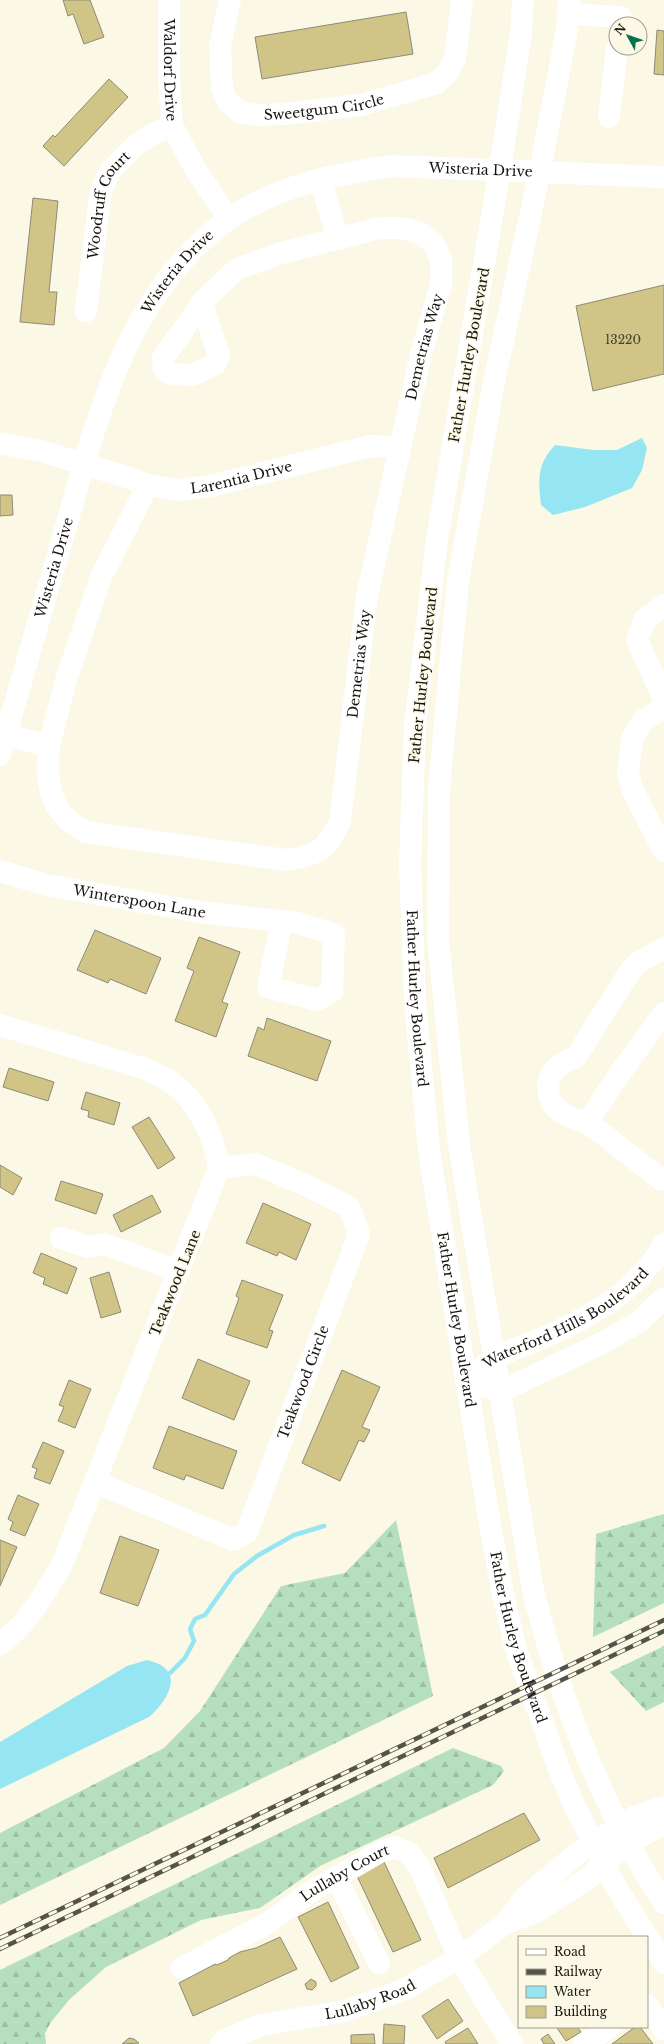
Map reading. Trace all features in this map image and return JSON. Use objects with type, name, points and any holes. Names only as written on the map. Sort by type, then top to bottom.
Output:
[{"type":"street","name":"Waldorf Drive","points":[[169,0],[169,78],[172,125],[195,169],[229,219]]},
{"type":"street","name":"Sweetgum Circle","points":[[230,0],[220,45],[222,89],[228,102],[241,113],[258,115],[285,114],[361,105],[437,83],[448,72],[455,59],[462,0]]},
{"type":"street","name":"Father Hurley Boulevard","points":[[523,0],[521,34],[500,169],[437,540],[415,727],[411,856],[414,1001],[429,1151],[503,1595],[516,1649],[547,1737],[575,1807],[603,1863],[648,1936]]},
{"type":"street","name":"Father Hurley Boulevard","points":[[568,7],[567,30],[540,171],[494,382],[458,581],[439,789],[438,939],[459,1145],[525,1547],[544,1635],[575,1723],[619,1825],[629,1845],[664,1903]]},
{"type":"street","points":[[568,7],[621,14]]},
{"type":"street","points":[[609,117],[616,56]]},
{"type":"street","name":"Woodruff Court","points":[[86,312],[102,190],[110,171],[136,145],[153,134],[172,125]]},
{"type":"street","name":"Wisteria Drive","points":[[3,745],[84,464],[113,374],[134,329],[164,284],[194,250],[229,219],[261,201],[289,189],[320,179],[392,166],[500,169],[664,177]]},
{"type":"street","points":[[320,179],[338,239]]},
{"type":"street","name":"Demetrias Way","points":[[148,485],[101,577],[66,680],[49,746],[47,773],[52,796],[65,816],[85,832],[286,860],[310,856],[329,841],[340,822],[367,596],[399,447],[421,354],[441,285],[441,260],[435,245],[421,233],[401,228],[380,228],[281,252],[237,269],[202,304]]},
{"type":"street","points":[[0,443],[41,451],[84,464]]},
{"type":"street","name":"Larentia Drive","points":[[84,464],[148,485],[178,490],[211,486],[371,446],[399,447]]},
{"type":"street","points":[[664,605],[645,619],[637,640],[664,699]]},
{"type":"street","points":[[664,707],[643,722],[637,730],[632,740],[628,774],[633,791],[664,851]]},
{"type":"street","points":[[3,745],[49,746]]},
{"type":"street","name":"Winterspoon Lane","points":[[0,871],[47,886],[199,912],[282,922]]},
{"type":"street","points":[[662,1180],[587,1123],[571,1118],[558,1110],[550,1098],[548,1085],[552,1073],[562,1062],[576,1057],[630,971],[639,962],[664,948]]},
{"type":"street","points":[[587,1123],[619,1075],[664,1013]]},
{"type":"street","name":"Teakwood Lane","points":[[0,1025],[146,1070],[168,1081],[185,1094],[196,1108],[216,1147],[219,1168],[180,1271],[60,1567],[31,1614],[13,1635],[0,1644]]},
{"type":"street","name":"Teakwood Circle","points":[[95,1482],[234,1540],[247,1532],[359,1234],[349,1207],[303,1184],[256,1164],[219,1168]]},
{"type":"street","points":[[63,1231],[88,1247],[104,1244],[180,1271]]},
{"type":"street","name":"Waterford Hills Boulevard","points":[[467,1381],[494,1358],[542,1338],[606,1306],[630,1287],[648,1267],[664,1244]]},
{"type":"street","name":"Waterford Hills Boulevard","points":[[467,1381],[500,1392],[608,1340],[640,1321],[664,1298]]},
{"type":"street","name":"Lullaby Road","points":[[506,1923],[525,1897],[592,1843],[634,1817],[664,1807]]},
{"type":"street","name":"Lullaby Road","points":[[221,2044],[225,2040],[261,2025],[346,2011],[403,1990],[459,1958],[506,1923],[536,1912],[590,1877],[603,1863],[629,1845],[664,1824]]},
{"type":"street","name":"Lullaby Court","points":[[182,1968],[268,1923],[310,1892],[380,1852],[395,1847],[409,1853],[420,1868],[459,1958]]},
{"type":"street","points":[[336,1877],[379,1963]]},
{"type":"street","name":"Father Hurley Boulevard","points":[[648,1937],[664,1963]]},
{"type":"street","points":[[459,1958],[512,2044]]},
{"type":"street","points":[[648,2006],[664,2030]]},
{"type":"street","points":[[584,2044],[608,2028]]},
{"type":"green space","points":[[664,1514],[664,1603],[593,1637],[596,1534]]},
{"type":"green space","points":[[396,1520],[433,1696],[0,1905],[0,1833],[164,1748],[200,1711],[281,1586],[345,1573]]},
{"type":"green space","points":[[664,1646],[664,1702],[646,1711],[610,1672]]},
{"type":"green space","points":[[453,1748],[501,1766],[504,1771],[493,1785],[320,1866],[260,1908],[201,1920],[106,1967],[69,2000],[51,2022],[45,2033],[46,2044],[0,2044],[0,1970]]},
{"type":"water","points":[[642,438],[647,448],[642,470],[632,488],[585,507],[553,515],[541,505],[539,488],[540,473],[545,459],[555,445],[593,450],[617,450]]},
{"type":"water","points":[[147,1660],[159,1664],[167,1670],[170,1677],[168,1693],[157,1709],[149,1717],[0,1789],[0,1742],[127,1666]]},
{"type":"building","points":[[63,0],[90,0],[104,37],[84,44],[73,14],[68,16]]},
{"type":"building","points":[[406,12],[413,54],[262,79],[255,37]]},
{"type":"building","points":[[657,30],[664,31],[664,75],[654,74]]},
{"type":"building","points":[[109,79],[128,97],[64,166],[43,146],[53,135],[55,137]]},
{"type":"building","points":[[33,198],[58,201],[49,292],[57,292],[54,325],[20,322]]},
{"type":"building","points":[[664,285],[664,374],[593,391],[576,306]]},
{"type":"building","points":[[0,495],[12,495],[13,515],[0,516]]},
{"type":"building","points":[[95,930],[161,958],[146,994],[110,979],[108,983],[77,970]]},
{"type":"building","points":[[199,937],[240,952],[222,1002],[228,1004],[216,1037],[175,1021],[194,971],[187,968]]},
{"type":"building","points":[[267,1018],[331,1041],[317,1081],[248,1056],[258,1027],[264,1030]]},
{"type":"building","points":[[9,1068],[54,1082],[48,1101],[3,1087]]},
{"type":"building","points":[[86,1092],[120,1103],[114,1125],[88,1117],[89,1111],[81,1109]]},
{"type":"building","points":[[149,1117],[175,1158],[158,1169],[132,1127]]},
{"type":"building","points":[[0,1165],[22,1178],[13,1195],[0,1187]]},
{"type":"building","points":[[61,1181],[103,1194],[96,1214],[55,1200]]},
{"type":"building","points":[[152,1195],[161,1212],[121,1232],[113,1215]]},
{"type":"building","points":[[263,1203],[311,1224],[296,1260],[279,1252],[277,1256],[246,1243]]},
{"type":"building","points":[[41,1253],[77,1268],[67,1294],[43,1284],[45,1278],[33,1273]]},
{"type":"building","points":[[109,1272],[121,1312],[101,1318],[90,1278]]},
{"type":"building","points":[[242,1280],[283,1295],[269,1330],[273,1331],[267,1348],[226,1334],[239,1298],[236,1296]]},
{"type":"building","points":[[198,1359],[250,1381],[234,1420],[182,1398]]},
{"type":"building","points":[[342,1370],[380,1387],[362,1427],[370,1430],[364,1442],[359,1440],[340,1481],[302,1463]]},
{"type":"building","points":[[69,1380],[91,1389],[75,1428],[58,1421],[64,1407],[59,1405]]},
{"type":"building","points":[[169,1426],[237,1451],[223,1489],[186,1475],[184,1480],[153,1468]]},
{"type":"building","points":[[43,1442],[64,1451],[50,1484],[34,1478],[37,1469],[32,1467]]},
{"type":"building","points":[[18,1495],[39,1504],[25,1536],[10,1530],[13,1522],[8,1519]]},
{"type":"building","points":[[120,1536],[159,1550],[138,1606],[100,1593]]},
{"type":"building","points":[[0,1540],[17,1547],[0,1586]]},
{"type":"building","points":[[524,1813],[540,1840],[448,1888],[434,1858]]},
{"type":"building","points":[[384,1862],[421,1940],[393,1952],[357,1876]]},
{"type":"building","points":[[328,1902],[359,1968],[331,1982],[298,1917]]},
{"type":"building","points":[[280,1937],[297,1969],[193,2016],[179,1983],[215,1964],[217,1965],[228,1960],[240,1952],[256,1948]]},
{"type":"building","points":[[311,1979],[316,1982],[316,1986],[312,1990],[307,1989],[305,1984]]},
{"type":"building","points":[[448,1999],[463,2021],[437,2039],[422,2016]]},
{"type":"building","points":[[384,2024],[405,2026],[404,2044],[383,2044]]},
{"type":"building","points":[[468,2028],[478,2044],[446,2044],[445,2042]]},
{"type":"building","points":[[557,2028],[578,2028],[581,2032],[566,2041]]},
{"type":"building","points":[[634,2028],[641,2028],[653,2044],[612,2044]]},
{"type":"building","points":[[374,2034],[375,2044],[351,2044],[351,2035]]},
{"type":"building","points":[[548,2034],[555,2044],[544,2044],[541,2039]]},
{"type":"building","points":[[129,2038],[134,2039],[139,2043],[122,2044]]},
{"type":"waterway","points":[[170,1673],[185,1658],[194,1641],[190,1629],[195,1619],[205,1615],[234,1574],[257,1556],[294,1535],[324,1526]]},
{"type":"railway","points":[[0,1938],[664,1620]]},
{"type":"railway","points":[[0,1949],[664,1631]]}]
